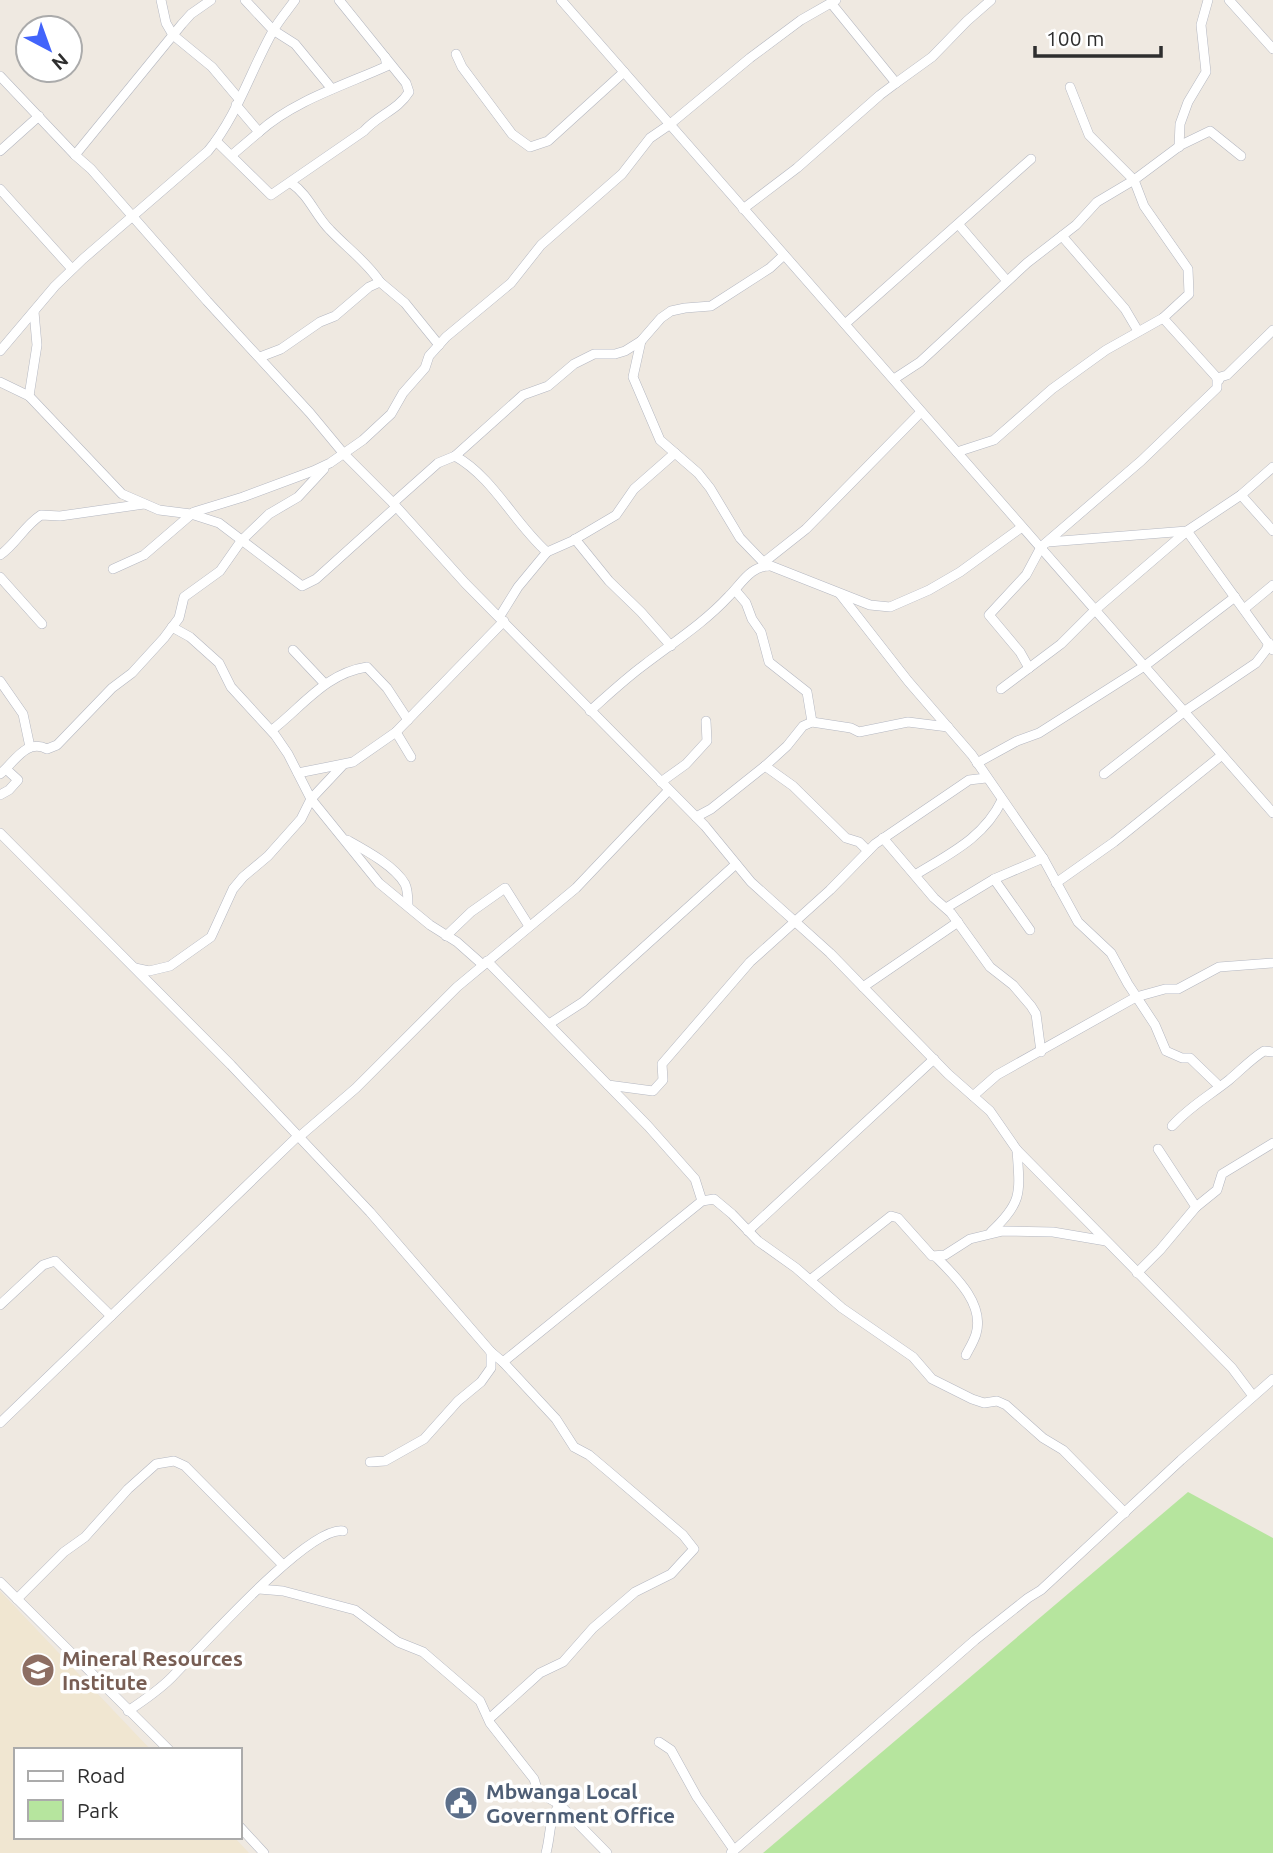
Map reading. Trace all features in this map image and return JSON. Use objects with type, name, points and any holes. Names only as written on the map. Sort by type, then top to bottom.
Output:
[{"type":"street","points":[[161,0],[166,23],[173,35],[212,68],[259,132]]},
{"type":"street","points":[[75,155],[191,14],[211,0]]},
{"type":"street","points":[[245,0],[273,30],[295,44],[332,89]]},
{"type":"street","points":[[0,351],[72,269],[208,151],[238,102],[273,30],[295,0]]},
{"type":"street","points":[[216,141],[271,195],[364,131],[373,120],[402,104],[409,92],[406,83],[339,0]]},
{"type":"street","points":[[561,0],[1021,527],[1044,545],[1096,610],[1273,813]]},
{"type":"street","points":[[743,209],[797,168],[880,94],[932,57],[991,0]]},
{"type":"street","points":[[1179,147],[1180,124],[1188,102],[1206,72],[1200,25],[1208,0]]},
{"type":"street","points":[[1229,0],[1273,49]]},
{"type":"street","points":[[113,569],[144,555],[191,514],[330,463],[363,440],[391,414],[439,345],[511,283],[541,245],[622,174],[647,141],[801,20],[834,2],[896,83]]},
{"type":"street","points":[[456,54],[467,74],[516,139],[530,147],[548,141],[624,72]]},
{"type":"street","points":[[232,155],[286,112],[387,66],[386,57]]},
{"type":"street","points":[[0,76],[91,169],[344,454],[395,505],[465,583],[696,817],[726,849],[751,882],[795,920],[990,1111],[1017,1150],[1233,1368],[1253,1396]]},
{"type":"street","points":[[957,452],[994,440],[1052,389],[1107,349],[1163,318],[1189,294],[1188,269],[1144,206],[1133,180],[1089,135],[1070,87]]},
{"type":"street","points":[[0,151],[39,116]]},
{"type":"street","points":[[894,379],[920,362],[1097,202],[1179,147],[1210,131],[1241,156]]},
{"type":"street","points":[[845,324],[1031,159]]},
{"type":"street","points":[[291,183],[300,189],[327,228],[373,271],[380,282],[405,303],[439,345]]},
{"type":"street","points":[[0,189],[72,269]]},
{"type":"street","points":[[959,225],[1007,281]]},
{"type":"street","points":[[1062,236],[1125,309],[1138,331]]},
{"type":"street","points":[[0,382],[29,397],[122,494],[159,510],[191,514],[219,523],[302,586],[316,579],[438,463],[455,456],[523,395],[548,386],[580,360],[596,354],[622,352],[640,341],[668,313],[685,308],[708,307],[770,268],[784,256]]},
{"type":"street","points":[[260,357],[281,349],[320,322],[335,316],[369,287],[380,282]]},
{"type":"street","points":[[29,397],[37,345],[34,312]]},
{"type":"street","points":[[1163,318],[1220,381]]},
{"type":"street","points":[[1029,668],[1020,652],[989,615],[1026,575],[1044,545],[1141,461],[1273,330]]},
{"type":"street","points":[[640,341],[633,377],[658,436],[692,465],[710,488],[740,538],[765,564],[881,607],[899,605],[960,572],[1021,527]]},
{"type":"street","points":[[590,711],[642,666],[710,616],[749,572],[765,564],[806,529],[920,412]]},
{"type":"street","points":[[298,773],[353,762],[396,732],[502,618],[518,587],[547,552],[616,515],[635,489],[675,453]]},
{"type":"street","points":[[455,456],[490,488],[547,552]]},
{"type":"street","points":[[0,794],[9,790],[18,780],[3,772],[17,756],[30,747],[47,749],[57,745],[112,688],[132,673],[172,627],[179,618],[184,597],[220,571],[241,541],[269,514],[298,497],[330,463]]},
{"type":"street","points":[[1000,689],[1061,644],[1187,531],[1241,495],[1273,467]]},
{"type":"street","points":[[1241,495],[1273,531]]},
{"type":"street","points":[[0,555],[41,515],[60,516],[146,504]]},
{"type":"street","points":[[1044,545],[1187,531]]},
{"type":"street","points":[[1104,774],[1185,711],[1256,663],[1271,647],[1187,531]]},
{"type":"street","points":[[575,539],[671,646]]},
{"type":"street","points":[[0,578],[42,624]]},
{"type":"street","points":[[1244,609],[1273,585]]},
{"type":"street","points":[[735,590],[746,603],[761,632],[765,642],[765,657],[807,692],[812,722]]},
{"type":"street","points":[[840,594],[977,763],[1043,858],[1078,922],[1111,953],[1155,1025],[1166,1051],[1182,1058],[1190,1058],[1219,1086]]},
{"type":"street","points":[[977,763],[1017,741],[1039,733],[1146,665],[1235,597]]},
{"type":"street","points":[[172,627],[190,637],[219,663],[231,687],[272,730],[311,799],[369,874],[395,898],[485,963],[549,1024],[695,1179],[702,1201]]},
{"type":"street","points":[[293,649],[325,684]]},
{"type":"street","points":[[272,730],[325,684],[348,670],[367,667],[387,688],[408,720]]},
{"type":"street","points":[[0,681],[23,714],[30,747]]},
{"type":"street","points":[[661,782],[686,765],[707,741],[706,721]]},
{"type":"street","points":[[696,817],[711,809],[765,766],[787,746],[803,726],[812,722],[859,732],[908,722],[948,727]]},
{"type":"street","points":[[396,732],[411,757]]},
{"type":"street","points":[[1056,883],[1114,842],[1222,755]]},
{"type":"street","points":[[134,967],[149,971],[170,966],[211,937],[233,889],[301,819],[311,799],[342,766]]},
{"type":"street","points":[[765,766],[793,786],[846,838],[859,842],[868,851]]},
{"type":"street","points":[[608,1085],[653,1091],[663,1080],[663,1064],[750,962],[830,890],[868,851],[969,780],[986,778]]},
{"type":"street","points":[[0,1423],[298,1137],[356,1088],[447,996],[576,888],[669,790]]},
{"type":"street","points":[[915,875],[965,845],[993,818],[1002,800]]},
{"type":"street","points":[[0,833],[134,967],[370,1212],[491,1352],[556,1419],[574,1447],[589,1455],[627,1487],[683,1535],[694,1549],[671,1574],[635,1591],[593,1628],[563,1662],[540,1673],[489,1719]]},
{"type":"street","points":[[342,838],[373,854],[391,869],[406,886],[408,906]]},
{"type":"street","points":[[883,838],[933,898],[958,922],[990,967],[1013,985],[1031,1006],[1038,1023],[1041,1052]]},
{"type":"street","points":[[946,908],[994,879],[1043,858]]},
{"type":"street","points":[[549,1024],[583,1002],[736,864]]},
{"type":"street","points":[[994,879],[1030,930]]},
{"type":"street","points":[[395,898],[406,886]]},
{"type":"street","points":[[446,936],[471,912],[505,888],[529,926]]},
{"type":"street","points":[[863,987],[958,922]]},
{"type":"street","points":[[973,1096],[997,1074],[1136,997],[1165,989],[1178,989],[1219,967],[1273,963]]},
{"type":"street","points":[[1172,1126],[1187,1109],[1264,1051],[1273,1052]]},
{"type":"street","points":[[748,1231],[934,1059]]},
{"type":"street","points":[[1137,1273],[1196,1208],[1217,1190],[1222,1174],[1273,1143]]},
{"type":"street","points":[[1158,1149],[1196,1208]]},
{"type":"street","points":[[991,1232],[1011,1213],[1017,1200],[1017,1150]]},
{"type":"street","points":[[503,1362],[702,1201],[711,1199],[718,1201],[758,1241],[842,1308],[913,1357],[932,1379],[972,1399],[984,1403],[997,1401],[1006,1405],[1043,1438],[1063,1450],[1125,1513]]},
{"type":"street","points":[[810,1280],[891,1216],[899,1220],[929,1255],[936,1257],[945,1255],[970,1239],[991,1232],[1046,1231],[1108,1242]]},
{"type":"street","points":[[936,1257],[962,1285],[973,1302],[977,1333],[966,1355]]},
{"type":"street","points":[[0,1306],[43,1265],[55,1261],[111,1316]]},
{"type":"street","points":[[370,1462],[385,1461],[424,1439],[458,1401],[481,1382],[491,1368],[491,1352]]},
{"type":"street","points":[[659,1742],[671,1751],[696,1797],[733,1852],[975,1640],[1041,1590],[1273,1379]]},
{"type":"street","points":[[17,1600],[64,1552],[85,1537],[128,1489],[156,1464],[174,1461],[186,1466],[283,1565]]},
{"type":"street","points":[[128,1711],[153,1695],[170,1679],[223,1622],[283,1565],[327,1533],[343,1531]]},
{"type":"street","points":[[0,1582],[167,1748]]},
{"type":"street","points":[[259,1589],[284,1591],[355,1610],[398,1642],[423,1652],[480,1701],[489,1719],[534,1779],[538,1792],[559,1804],[607,1853]]},
{"type":"street","points":[[546,1853],[552,1814],[559,1804],[571,1795]]},
{"type":"street","points":[[242,1829],[264,1853]]},
{"type":"shaded area","name":"Mineral Resources Institute","points":[[0,1591],[149,1748],[14,1748],[14,1839],[236,1839],[249,1853],[0,1853]]},
{"type":"green space","points":[[1188,1492],[1273,1538],[1273,1853],[763,1853]]},
{"type":"place","name":"Mineral Resources Institute","points":[[38,1670]]},
{"type":"place","name":"Mbwanga Local Government Office","points":[[461,1803]]}]
